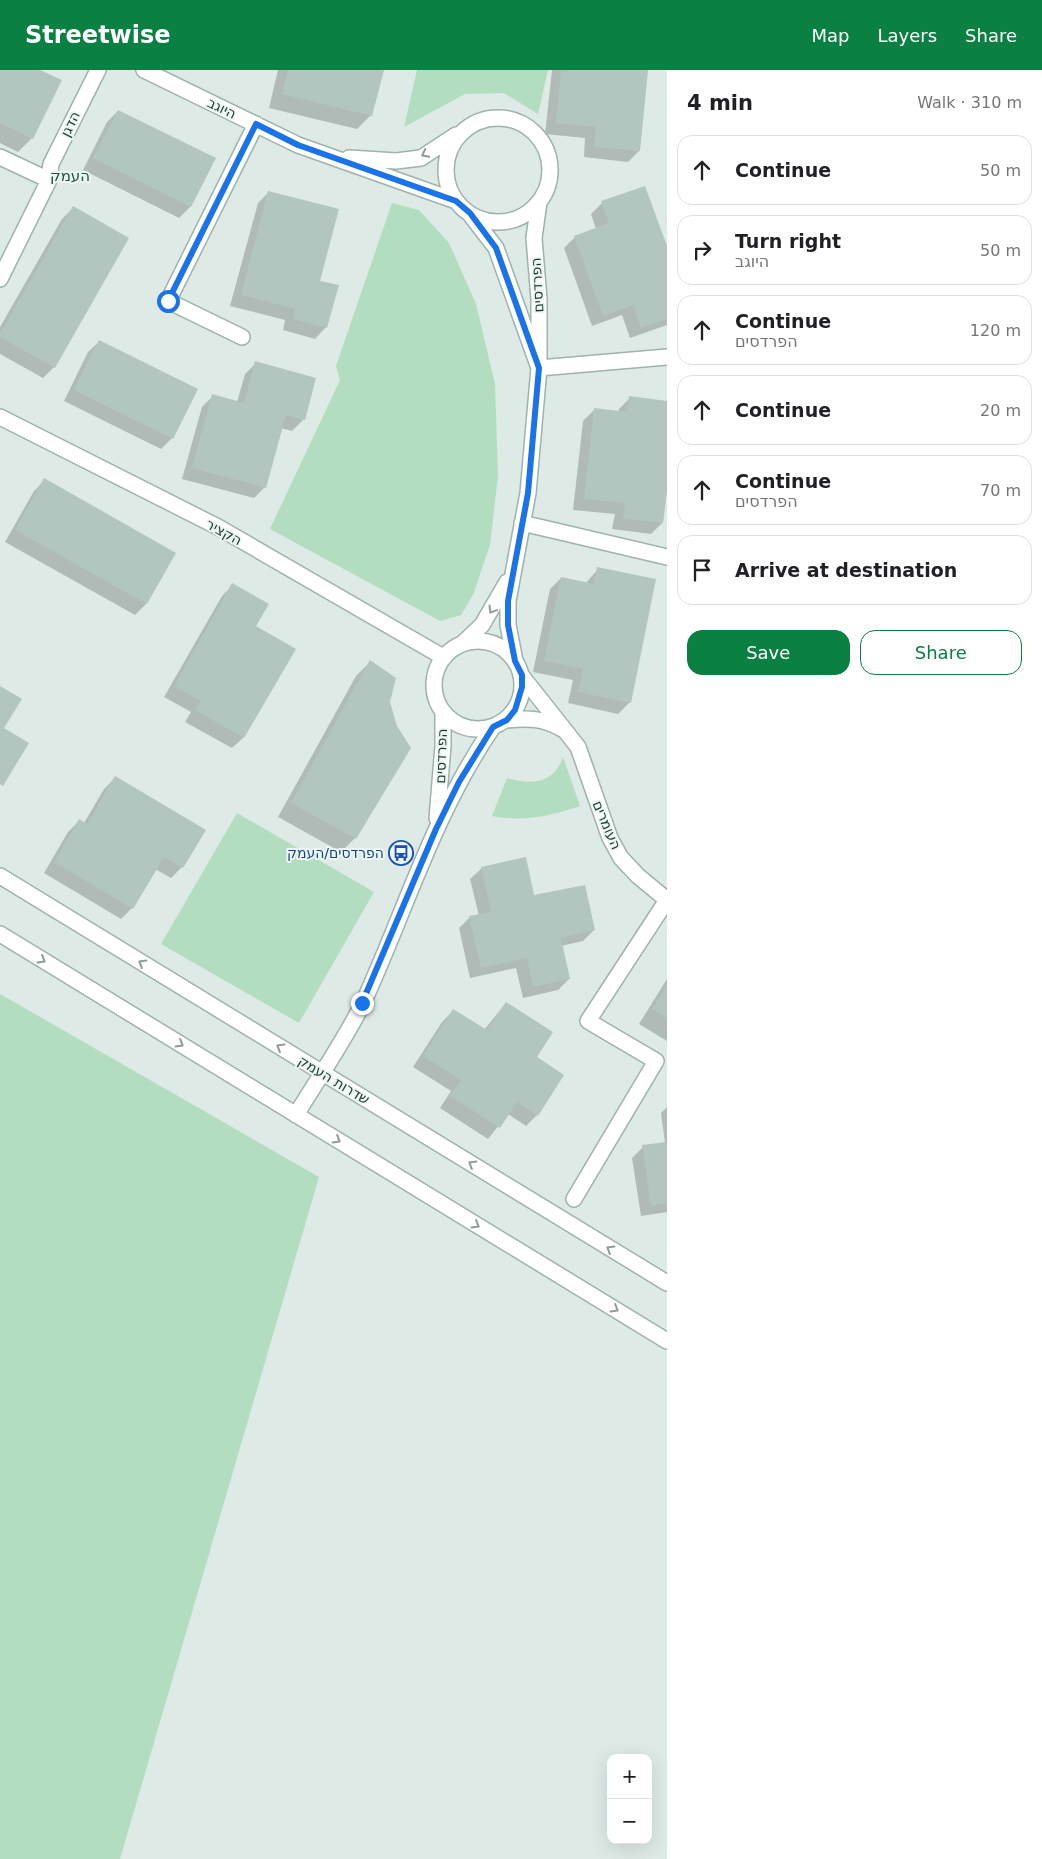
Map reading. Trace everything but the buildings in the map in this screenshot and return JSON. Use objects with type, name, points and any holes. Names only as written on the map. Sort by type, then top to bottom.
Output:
[{"type":"street","name":"הדגן","points":[[0,279],[49,180],[51,164],[98,70]]},
{"type":"street","name":"היוגב","points":[[144,70],[298,145],[456,201]]},
{"type":"street","points":[[489,118],[509,119],[526,126],[540,138],[548,154],[551,173],[546,191],[539,202],[522,217],[504,222],[486,221],[470,213],[456,201],[448,185],[446,166],[450,149],[458,136],[466,129],[489,118]]},
{"type":"street","points":[[242,337],[168,301],[256,124]]},
{"type":"street","name":"היוגב","points":[[328,156],[396,161],[421,158],[466,129]]},
{"type":"street","points":[[0,157],[49,180]]},
{"type":"street","name":"הפרדסים","points":[[515,661],[508,625],[513,570],[528,493],[539,368],[539,299],[534,238],[539,202]]},
{"type":"street","name":"הפרדסים","points":[[470,213],[496,248],[539,368]]},
{"type":"street","points":[[539,368],[667,357]]},
{"type":"street","name":"הקציר","points":[[0,417],[218,527],[442,657]]},
{"type":"street","points":[[522,523],[667,557]]},
{"type":"street","name":"הפרדסים","points":[[463,643],[482,625],[495,607],[513,570]]},
{"type":"street","points":[[507,720],[515,710],[520,699],[522,675],[515,661],[505,650],[492,643],[477,641],[463,643],[442,657],[435,671],[433,686],[436,702],[443,713],[453,722],[466,728],[480,730],[493,727],[507,720],[536,718],[550,722],[570,734]]},
{"type":"street","name":"העומרים","points":[[522,675],[570,734],[578,747],[610,838],[621,858],[638,876],[667,900]]},
{"type":"street","name":"הפרדסים","points":[[436,829],[443,754],[443,713]]},
{"type":"street","name":"הפרדסים","points":[[296,1114],[362,1003],[436,829],[473,756],[493,727]]},
{"type":"street","name":"שדרות העמק","points":[[0,876],[667,1283]]},
{"type":"street","points":[[574,1200],[656,1062],[588,1021],[667,900]]},
{"type":"street","points":[[0,934],[667,1341]]},
{"type":"green space","points":[[417,70],[548,70],[538,114],[504,93],[465,94],[404,127]]},
{"type":"green space","points":[[392,203],[419,210],[449,243],[476,304],[495,384],[498,476],[490,545],[473,595],[461,615],[440,621],[270,529],[340,380],[336,366]]},
{"type":"green space","points":[[563,757],[580,806],[537,817],[503,818],[492,816],[507,778],[533,782],[541,780],[554,773]]},
{"type":"green space","points":[[237,813],[374,892],[299,1023],[161,944]]},
{"type":"green space","points":[[0,994],[319,1177],[120,1859],[0,1859]]},
{"type":"place","name":"הפרדסים/העמק","points":[[401,853]]},
{"type":"district","name":"העמק","points":[[70,176]]},
{"type":"route","points":[[168,301],[256,124],[298,145],[456,201],[470,213],[496,248],[539,368],[528,493],[508,601],[508,625],[515,661],[522,675],[520,699],[515,710],[507,720],[493,727],[473,756],[459,782],[436,829],[362,1003]]}]
